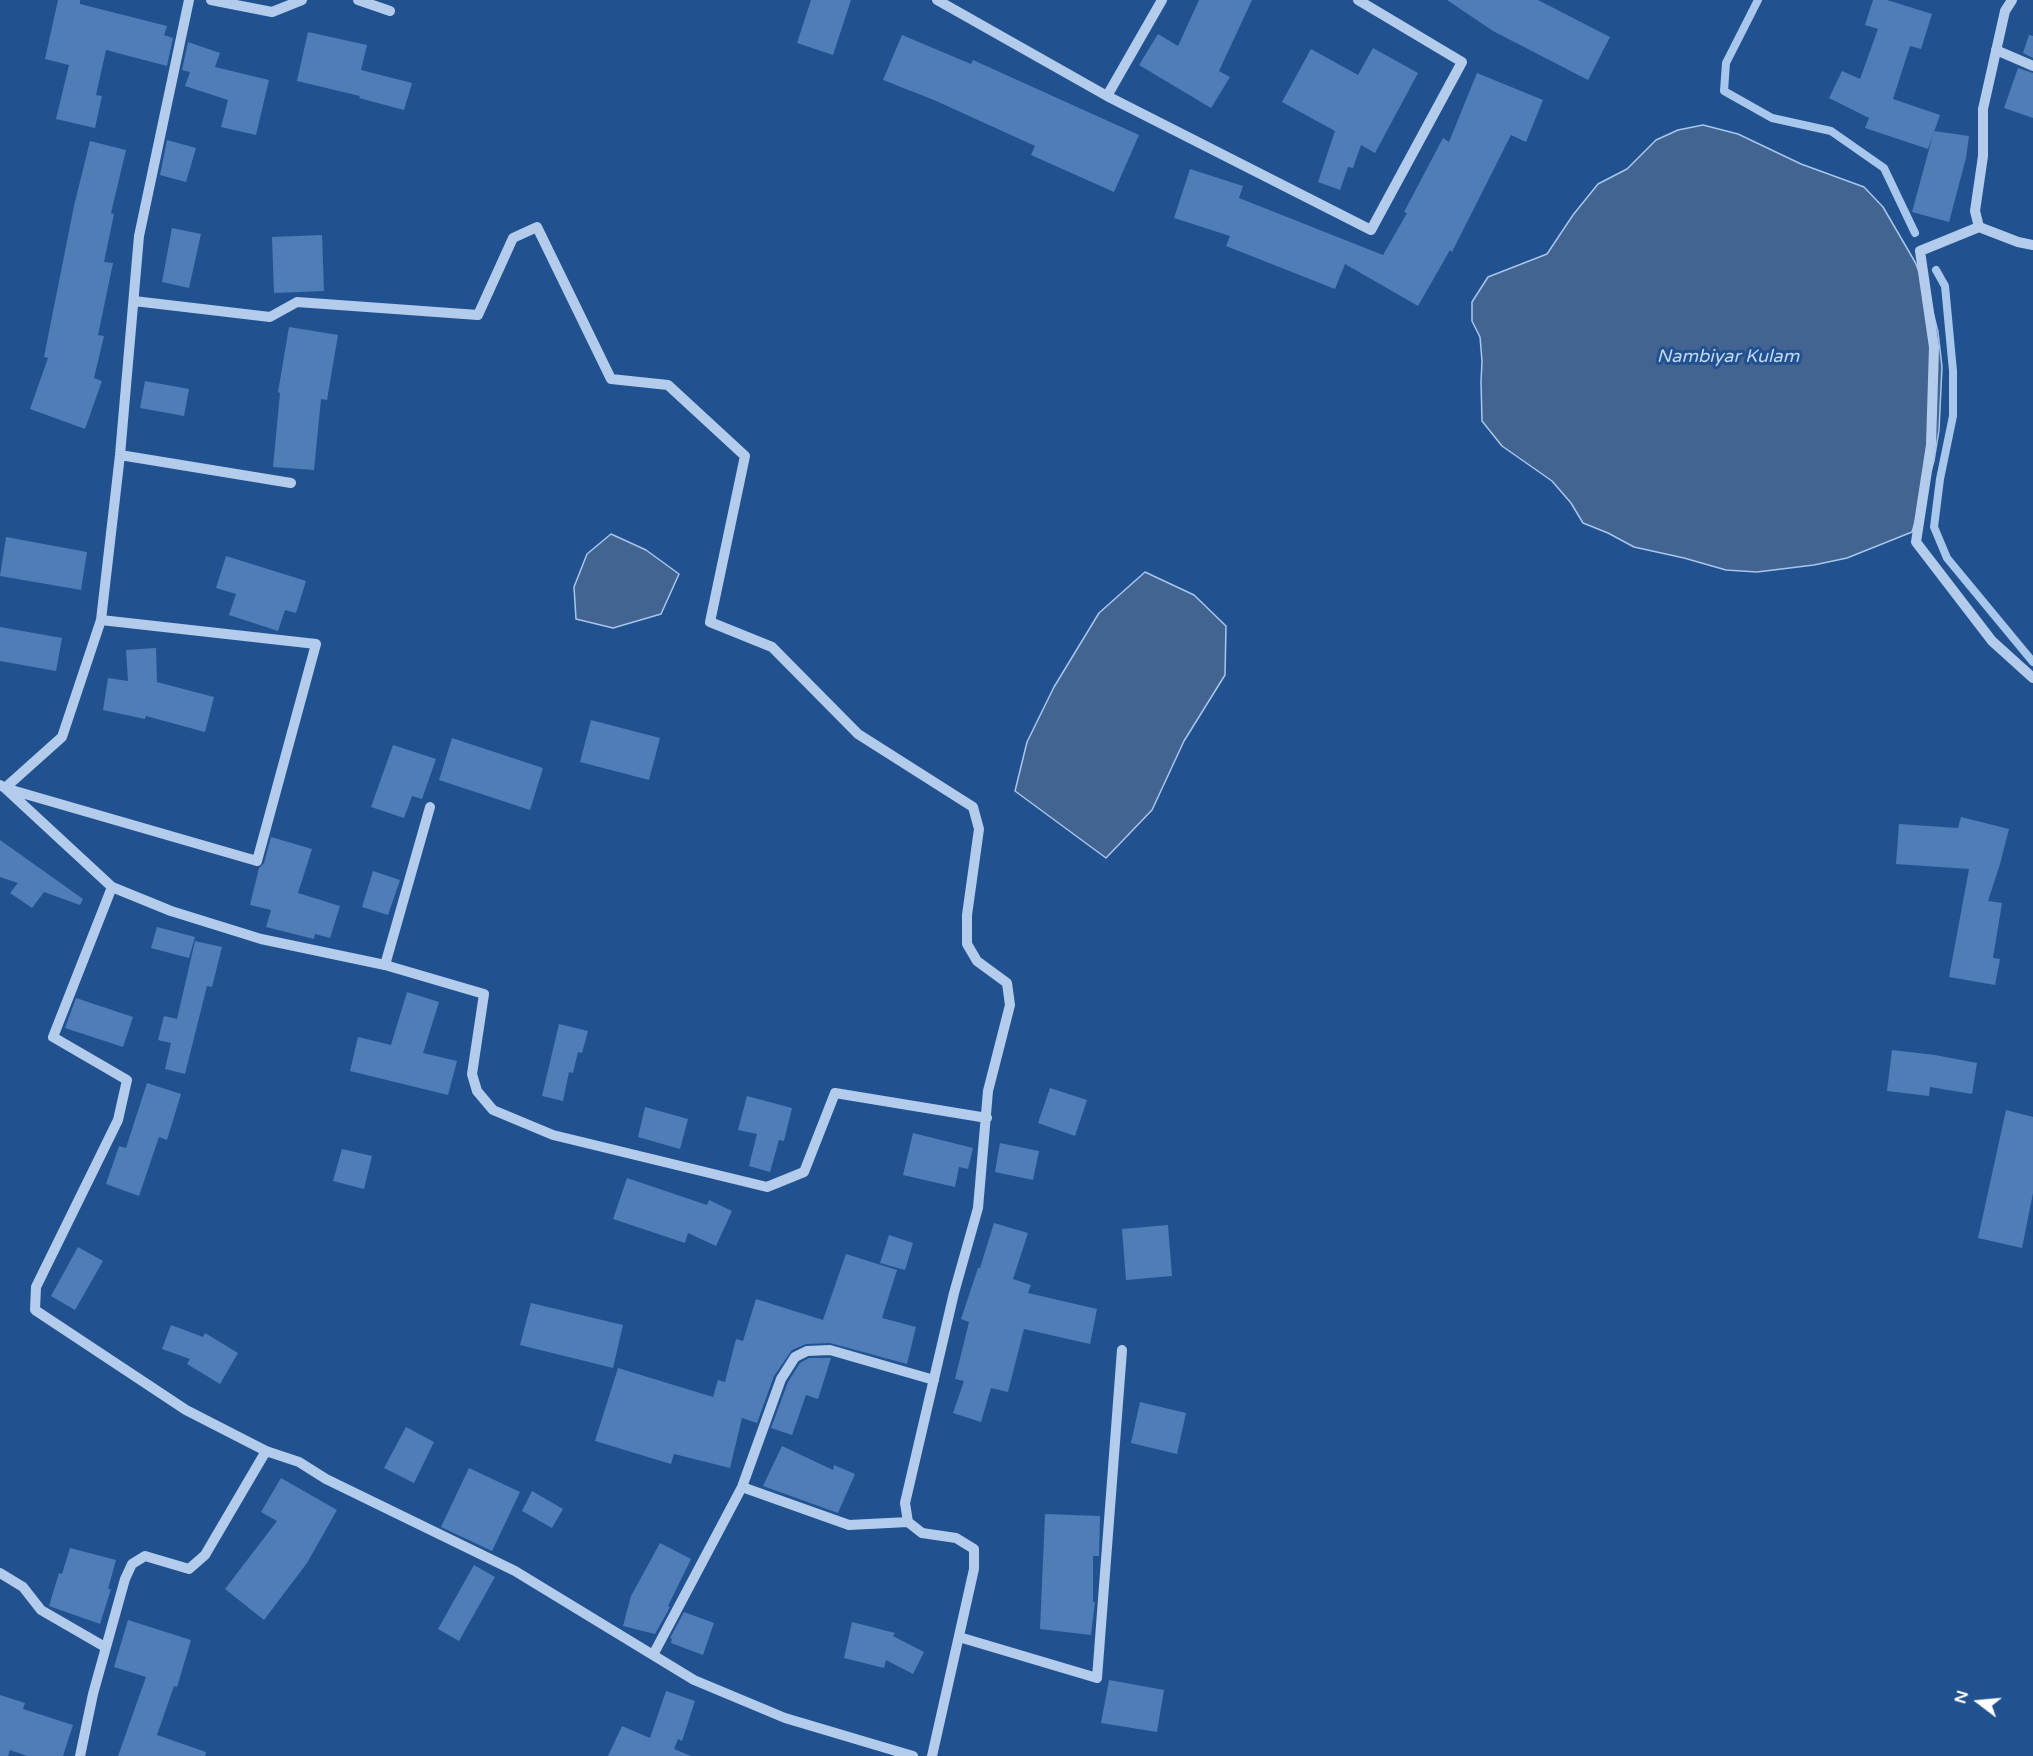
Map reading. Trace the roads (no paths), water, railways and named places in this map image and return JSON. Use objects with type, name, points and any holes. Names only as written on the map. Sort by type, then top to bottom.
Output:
[{"type":"street","points":[[2,786],[62,737],[101,620],[120,455],[140,236],[189,0]]},
{"type":"street","points":[[211,0],[272,12],[302,0]]},
{"type":"street","points":[[358,0],[390,11]]},
{"type":"street","points":[[937,0],[1107,96],[1371,230],[1462,62],[1358,0]]},
{"type":"street","points":[[1107,96],[1162,0]]},
{"type":"street","points":[[1979,227],[1975,211],[1983,156],[1983,110],[2006,11],[2012,0]]},
{"type":"street","points":[[1996,50],[2033,66]]},
{"type":"street","points":[[134,301],[270,317],[297,302],[478,315],[513,238],[537,226],[611,379],[668,385],[745,456],[710,622],[772,647],[858,734],[973,807],[979,829],[968,915],[967,944],[977,961],[1007,983],[1010,1005],[988,1091],[978,1208],[954,1293],[905,1503],[908,1522],[921,1533],[956,1538],[974,1549],[974,1569],[932,1756]]},
{"type":"street","points":[[2033,245],[1979,227],[1920,251],[1934,347],[1931,445],[1916,542],[1992,641],[2033,678]]},
{"type":"street","points":[[120,455],[291,483]]},
{"type":"street","points":[[2,786],[257,861],[316,644],[101,620]]},
{"type":"street","points":[[2,786],[112,887],[171,911],[261,939],[385,965],[484,994],[472,1074],[477,1091],[493,1110],[553,1135],[767,1187],[804,1172],[835,1093],[987,1118]]},
{"type":"street","points":[[385,965],[430,807]]},
{"type":"street","points":[[112,887],[53,1037],[127,1080],[118,1120],[36,1287],[35,1310],[186,1410],[266,1451],[299,1462],[326,1479],[514,1571],[694,1680],[785,1718],[913,1756]]},
{"type":"street","points":[[653,1655],[742,1487],[781,1379],[795,1358],[807,1351],[830,1350],[934,1380]]},
{"type":"street","points":[[959,1637],[1097,1678],[1122,1350]]},
{"type":"street","points":[[81,1756],[105,1647],[125,1579],[132,1564],[145,1556],[189,1569],[205,1555],[266,1451]]},
{"type":"street","points":[[742,1487],[849,1525],[908,1522]]},
{"type":"street","points":[[0,1574],[23,1587],[41,1610],[105,1647]]},
{"type":"water","name":"Nambiyar Kulam","points":[[1703,125],[1738,134],[1801,164],[1864,187],[1883,207],[1915,262],[1929,296],[1938,332],[1942,367],[1939,430],[1934,461],[1912,532],[1847,558],[1814,565],[1757,572],[1726,570],[1634,547],[1583,523],[1571,503],[1552,481],[1502,446],[1482,421],[1480,337],[1472,321],[1472,302],[1488,277],[1547,254],[1573,215],[1598,184],[1627,169],[1656,140],[1678,130]]},
{"type":"water","points":[[611,534],[646,550],[679,574],[661,614],[613,628],[576,619],[574,587],[587,554]]},
{"type":"water","points":[[1145,572],[1194,595],[1226,626],[1225,675],[1184,741],[1152,810],[1106,858],[1015,791],[1027,742],[1054,687],[1099,613]]},
{"type":"waterway","points":[[1758,0],[1726,63],[1724,91],[1772,118],[1831,131],[1884,168],[1915,233]]},
{"type":"waterway","points":[[1936,270],[1945,286],[1953,371],[1953,416],[1940,479],[1934,527],[1947,558],[2033,662]]}]
